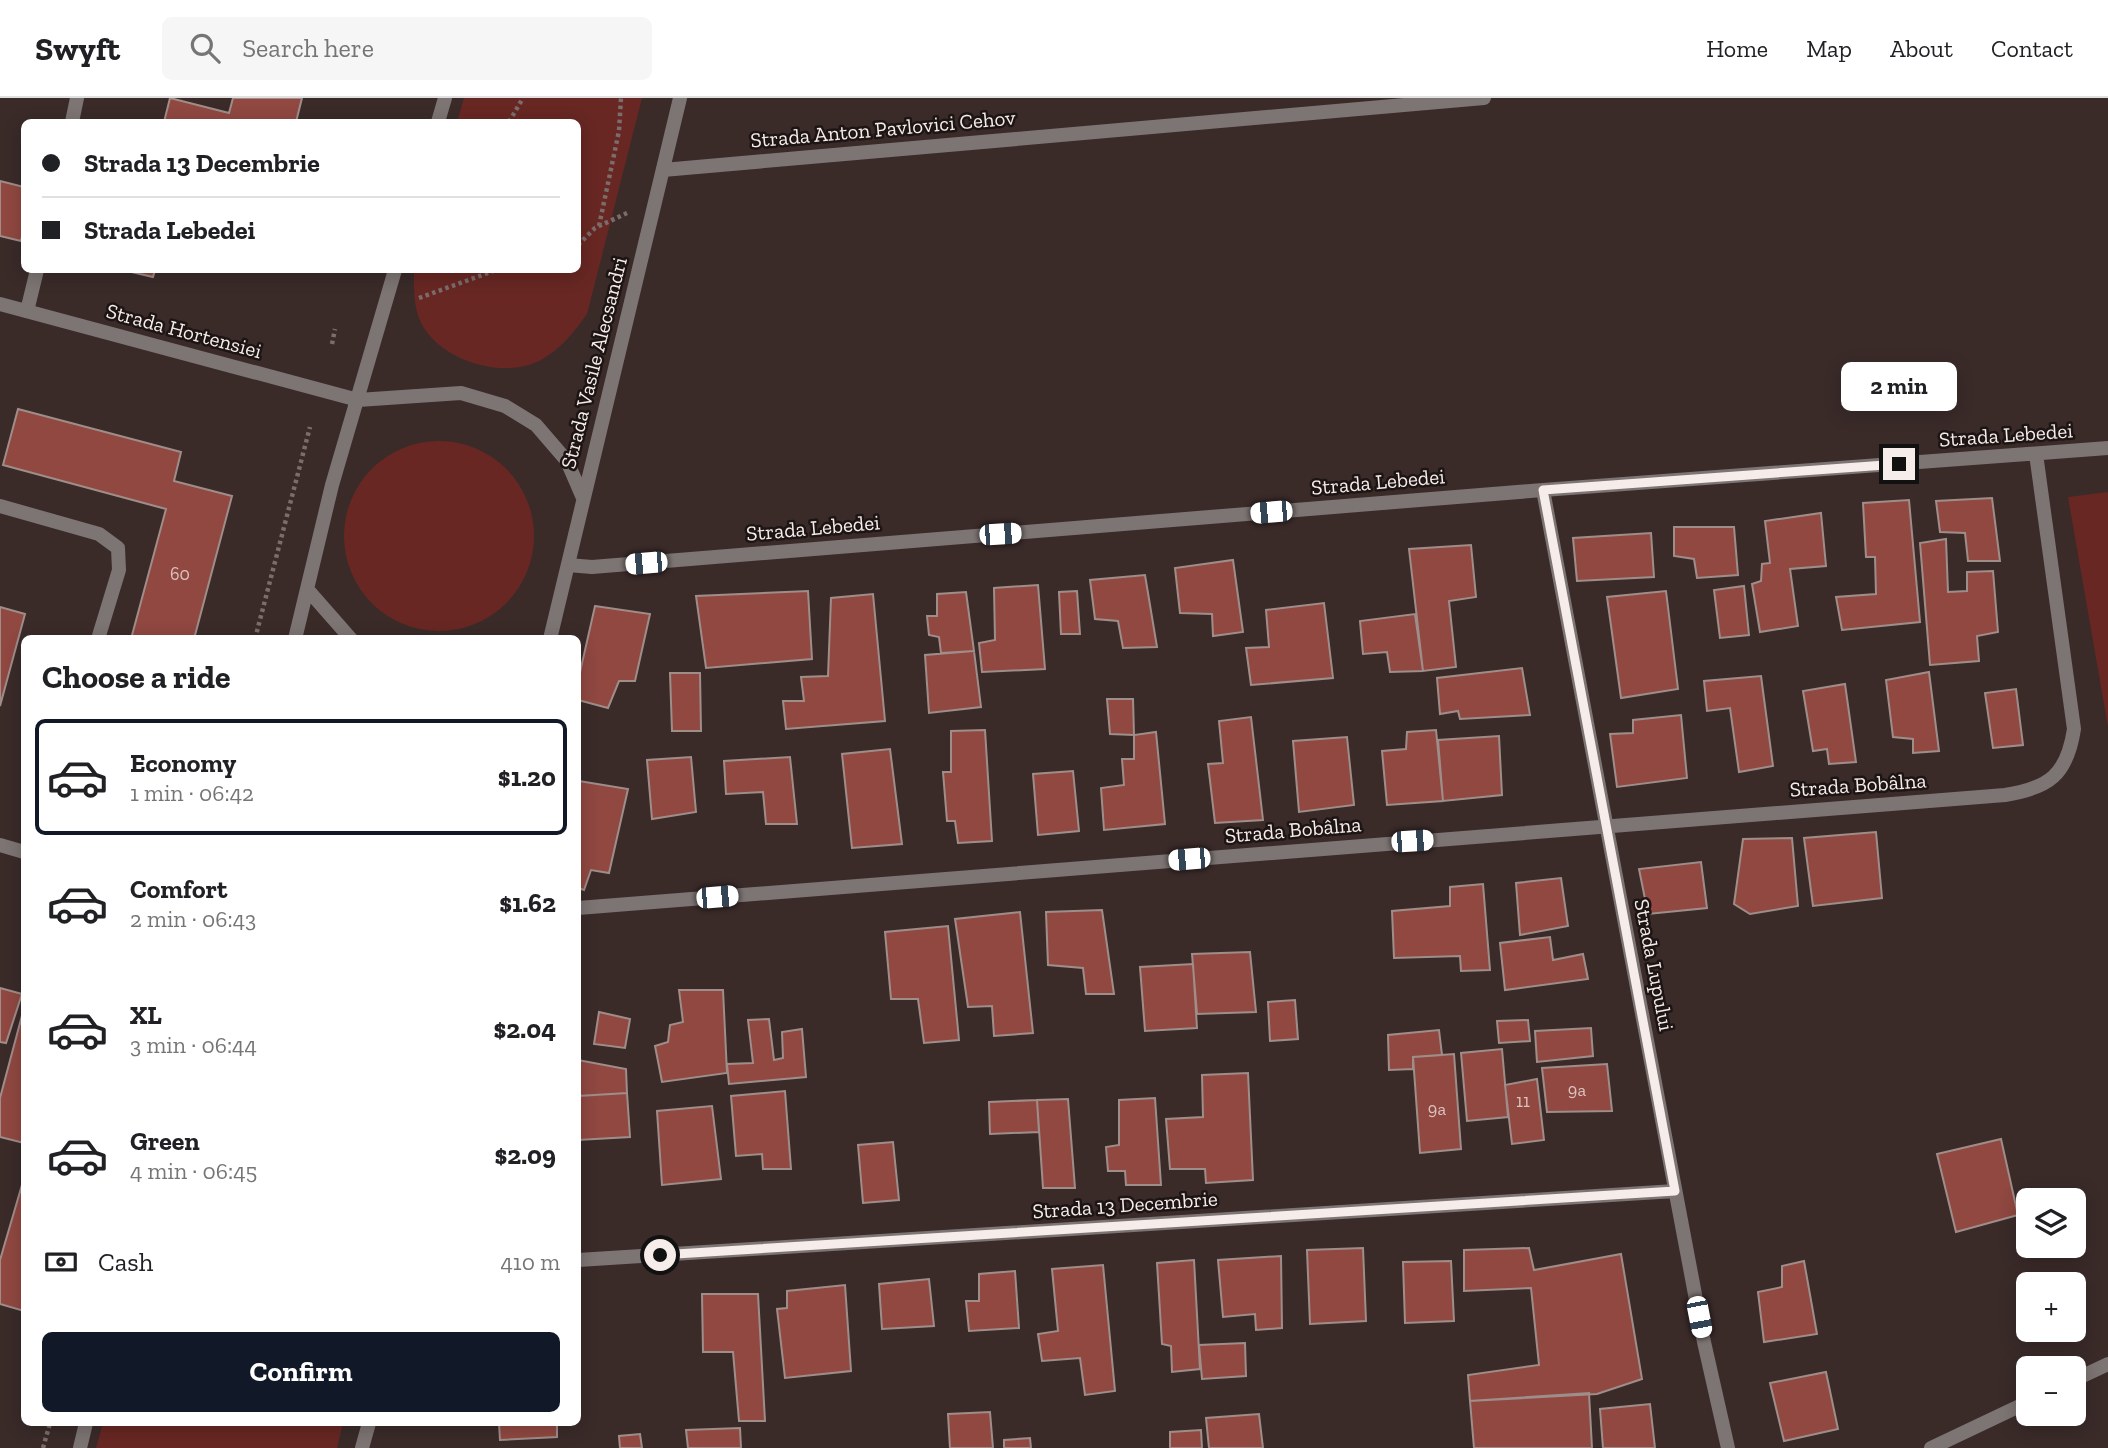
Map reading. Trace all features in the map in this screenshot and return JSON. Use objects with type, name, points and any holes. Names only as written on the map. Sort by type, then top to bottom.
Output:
[{"type":"street","points":[[73,119],[77,98]]},
{"type":"street","points":[[439,119],[445,98]]},
{"type":"street","name":"Strada Vasile Alecsandri","points":[[551,635],[680,98]]},
{"type":"street","name":"Strada Anton Pavlovici Cehov","points":[[663,170],[1484,98]]},
{"type":"street","points":[[27,311],[36,273]]},
{"type":"street","points":[[296,635],[332,485],[394,273]]},
{"type":"street","name":"Strada Hortensiei","points":[[0,304],[358,400],[461,393],[505,406],[536,425],[567,461],[583,498]]},
{"type":"street","name":"Strada Lebedei","points":[[568,565],[592,567],[1543,490],[2108,448]]},
{"type":"street","name":"Strada Bobâlna","points":[[581,908],[2005,795],[2036,790],[2059,773],[2071,752],[2074,729],[2036,454]]},
{"type":"street","name":"Strada Lupului","points":[[1543,490],[1704,1342],[1728,1448]]},
{"type":"street","points":[[0,506],[99,534],[118,548],[119,570],[99,635]]},
{"type":"street","points":[[308,590],[347,635]]},
{"type":"street","points":[[0,845],[21,851]]},
{"type":"street","name":"Strada 13 Decembrie","points":[[581,1260],[1675,1191]]},
{"type":"street","points":[[2086,1374],[2108,1364]]},
{"type":"street","points":[[1931,1448],[2016,1408]]},
{"type":"street","points":[[80,1448],[85,1426]]},
{"type":"street","points":[[362,1448],[368,1426]]},
{"type":"path","points":[[511,119],[523,98]]},
{"type":"path","points":[[599,226],[619,131],[621,98]]},
{"type":"path","points":[[581,242],[599,226],[627,213]]},
{"type":"path","points":[[419,298],[488,273]]},
{"type":"path","points":[[332,344],[335,329]]},
{"type":"path","points":[[256,635],[310,427]]},
{"type":"path","points":[[43,1448],[49,1426]]},
{"type":"shaded area","points":[[464,98],[642,98],[587,314],[555,351],[527,366],[511,368],[478,364],[461,359],[434,340],[418,315],[414,273],[581,273],[581,119],[458,119]]},
{"type":"shaded area","points":[[439,441],[475,448],[506,469],[527,500],[534,536],[527,572],[506,603],[475,624],[439,631],[403,624],[372,603],[351,572],[344,536],[351,500],[372,469],[403,448]]},
{"type":"shaded area","points":[[2108,492],[2108,727],[2068,497]]},
{"type":"shaded area","points":[[102,1426],[342,1426],[337,1448],[96,1448]]},
{"type":"building","points":[[170,98],[229,113],[233,98],[302,98],[297,119],[165,119]]},
{"type":"building","points":[[0,181],[21,186],[21,241],[0,236]]},
{"type":"building","points":[[136,273],[154,273],[153,277]]},
{"type":"building","points":[[18,409],[181,452],[174,481],[232,496],[195,635],[132,635],[166,509],[3,465]]},
{"type":"building","points":[[1992,498],[2000,561],[1968,561],[1965,533],[1940,532],[1936,501]]},
{"type":"building","points":[[1909,500],[1920,622],[1842,630],[1836,597],[1876,594],[1875,557],[1866,557],[1863,503]]},
{"type":"building","points":[[1821,513],[1826,566],[1790,569],[1798,626],[1760,632],[1752,584],[1761,581],[1762,564],[1770,563],[1765,521]]},
{"type":"building","points":[[1674,527],[1734,527],[1738,575],[1697,578],[1694,559],[1674,556]]},
{"type":"building","points":[[1651,533],[1654,577],[1577,581],[1573,538]]},
{"type":"building","points":[[1946,539],[1948,592],[1967,591],[1967,572],[1993,571],[1998,632],[1977,636],[1979,661],[1930,665],[1920,543]]},
{"type":"building","points":[[1471,545],[1476,597],[1449,601],[1456,667],[1423,671],[1409,549]]},
{"type":"building","points":[[1233,560],[1243,632],[1213,636],[1212,614],[1180,613],[1175,568]]},
{"type":"building","points":[[1145,575],[1157,647],[1123,648],[1118,621],[1095,619],[1090,580]]},
{"type":"building","points":[[1038,585],[1045,669],[982,672],[979,643],[995,640],[994,588]]},
{"type":"building","points":[[1744,586],[1749,635],[1720,638],[1714,590]]},
{"type":"building","points":[[808,591],[812,659],[706,668],[696,596]]},
{"type":"building","points":[[1077,591],[1080,634],[1061,634],[1059,592]]},
{"type":"building","points":[[1666,591],[1678,689],[1621,698],[1607,597]]},
{"type":"building","points":[[966,592],[974,651],[941,653],[939,637],[929,635],[927,616],[937,616],[937,594]]},
{"type":"building","points":[[873,594],[885,721],[786,729],[783,701],[804,701],[801,677],[828,676],[831,598]]},
{"type":"building","points":[[1324,603],[1333,678],[1251,685],[1246,648],[1269,647],[1266,610]]},
{"type":"building","points":[[595,606],[650,614],[635,681],[619,681],[608,708],[581,701],[581,668]]},
{"type":"building","points":[[0,607],[25,614],[0,706]]},
{"type":"building","points":[[1415,614],[1423,671],[1390,672],[1387,652],[1363,654],[1360,621]]},
{"type":"building","points":[[974,651],[981,707],[929,713],[925,655]]},
{"type":"building","points":[[1522,668],[1530,715],[1460,719],[1458,711],[1440,714],[1437,678]]},
{"type":"building","points":[[1929,672],[1939,751],[1913,753],[1913,739],[1893,737],[1886,680]]},
{"type":"building","points":[[670,673],[700,673],[701,731],[672,731]]},
{"type":"building","points":[[1761,676],[1773,766],[1739,772],[1730,708],[1707,711],[1704,681]]},
{"type":"building","points":[[1845,684],[1856,762],[1829,764],[1827,749],[1813,751],[1803,691]]},
{"type":"building","points":[[2016,689],[2023,745],[1993,748],[1985,693]]},
{"type":"building","points":[[1107,699],[1133,699],[1134,735],[1110,734]]},
{"type":"building","points":[[1681,715],[1687,778],[1617,787],[1610,734],[1633,733],[1633,720]]},
{"type":"building","points":[[1251,717],[1263,820],[1215,823],[1208,764],[1223,763],[1219,721]]},
{"type":"building","points":[[985,730],[992,841],[958,843],[955,821],[947,821],[943,772],[951,772],[951,731]]},
{"type":"building","points":[[1436,730],[1443,801],[1387,805],[1382,751],[1406,749],[1407,732]]},
{"type":"building","points":[[1156,732],[1165,824],[1104,830],[1101,788],[1124,785],[1122,759],[1134,759],[1134,735]]},
{"type":"building","points":[[1499,736],[1502,795],[1443,801],[1438,740]]},
{"type":"building","points":[[1347,737],[1354,805],[1299,812],[1293,741]]},
{"type":"building","points":[[890,749],[902,844],[852,848],[842,754]]},
{"type":"building","points":[[691,757],[696,812],[652,819],[647,760]]},
{"type":"building","points":[[790,757],[797,824],[766,824],[763,792],[726,794],[724,761]]},
{"type":"building","points":[[1073,771],[1079,831],[1038,835],[1033,774]]},
{"type":"building","points":[[581,781],[628,789],[609,873],[591,870],[584,890],[581,889]]},
{"type":"building","points":[[1876,832],[1882,898],[1813,906],[1804,838]]},
{"type":"building","points":[[1792,838],[1798,906],[1750,914],[1734,904],[1743,839]]},
{"type":"building","points":[[1701,862],[1707,908],[1648,914],[1639,869]]},
{"type":"building","points":[[1561,878],[1568,926],[1520,935],[1516,883]]},
{"type":"building","points":[[1483,884],[1490,970],[1461,971],[1460,956],[1394,958],[1392,911],[1450,906],[1450,887]]},
{"type":"building","points":[[1102,910],[1114,994],[1086,994],[1083,968],[1048,965],[1046,912]]},
{"type":"building","points":[[1020,912],[1033,1033],[994,1036],[992,1006],[968,1007],[955,919]]},
{"type":"building","points":[[948,926],[959,1040],[924,1043],[918,999],[891,999],[885,932]]},
{"type":"building","points":[[1550,937],[1553,960],[1583,954],[1588,979],[1505,990],[1500,943]]},
{"type":"building","points":[[1250,952],[1256,1012],[1197,1014],[1192,954]]},
{"type":"building","points":[[1193,964],[1197,1028],[1145,1031],[1140,967]]},
{"type":"building","points":[[0,988],[21,994],[21,997],[6,1043],[0,1042]]},
{"type":"building","points":[[679,990],[723,990],[727,1073],[662,1082],[655,1046],[668,1042],[670,1025],[683,1022]]},
{"type":"building","points":[[1295,1000],[1298,1039],[1270,1041],[1268,1002]]},
{"type":"building","points":[[599,1012],[630,1019],[625,1048],[594,1044]]},
{"type":"building","points":[[21,1019],[21,1142],[0,1137],[0,1098]]},
{"type":"building","points":[[769,1019],[774,1060],[783,1058],[782,1032],[802,1029],[806,1077],[729,1084],[727,1064],[753,1063],[748,1020]]},
{"type":"building","points":[[1528,1020],[1530,1041],[1499,1043],[1497,1021]]},
{"type":"building","points":[[1591,1028],[1593,1056],[1537,1062],[1535,1031]]},
{"type":"building","points":[[1439,1030],[1442,1055],[1413,1057],[1413,1069],[1389,1070],[1388,1035]]},
{"type":"building","points":[[1502,1049],[1508,1117],[1467,1121],[1461,1053]]},
{"type":"building","points":[[1454,1054],[1461,1149],[1420,1153],[1413,1057]]},
{"type":"building","points":[[581,1061],[626,1069],[627,1093],[581,1096]]},
{"type":"building","points":[[1607,1064],[1612,1111],[1547,1112],[1542,1068]]},
{"type":"building","points":[[1248,1073],[1253,1180],[1206,1183],[1205,1169],[1170,1169],[1166,1119],[1203,1117],[1202,1075]]},
{"type":"building","points":[[1537,1079],[1544,1140],[1512,1144],[1505,1085]]},
{"type":"building","points":[[785,1091],[791,1169],[763,1169],[762,1154],[736,1156],[731,1096]]},
{"type":"building","points":[[627,1093],[630,1137],[581,1140],[581,1096]]},
{"type":"building","points":[[1155,1098],[1161,1185],[1126,1185],[1125,1171],[1108,1171],[1106,1147],[1119,1145],[1119,1100]]},
{"type":"building","points":[[1068,1099],[1075,1188],[1043,1188],[1037,1100]]},
{"type":"building","points":[[1037,1100],[1039,1132],[990,1134],[989,1102]]},
{"type":"building","points":[[712,1106],[721,1179],[662,1185],[657,1111]]},
{"type":"building","points":[[2001,1139],[2016,1216],[1956,1232],[1937,1154]]},
{"type":"building","points":[[893,1142],[899,1200],[863,1203],[858,1145]]},
{"type":"building","points":[[21,1188],[21,1310],[0,1304],[0,1260]]},
{"type":"building","points":[[1363,1248],[1366,1321],[1310,1324],[1307,1250]]},
{"type":"building","points":[[1529,1248],[1534,1270],[1621,1254],[1642,1379],[1597,1394],[1470,1401],[1468,1375],[1539,1365],[1531,1288],[1464,1291],[1464,1250]]},
{"type":"building","points":[[1281,1256],[1282,1328],[1256,1330],[1255,1314],[1223,1317],[1218,1260]]},
{"type":"building","points":[[1194,1260],[1200,1369],[1172,1372],[1171,1346],[1162,1344],[1157,1263]]},
{"type":"building","points":[[1451,1261],[1454,1321],[1405,1323],[1403,1262]]},
{"type":"building","points":[[1804,1261],[1817,1334],[1764,1342],[1758,1292],[1782,1287],[1782,1266]]},
{"type":"building","points":[[1103,1265],[1115,1391],[1085,1395],[1080,1358],[1042,1361],[1038,1334],[1058,1331],[1052,1269]]},
{"type":"building","points":[[1015,1271],[1019,1328],[969,1331],[966,1301],[979,1301],[979,1274]]},
{"type":"building","points":[[929,1279],[934,1326],[882,1329],[879,1284]]},
{"type":"building","points":[[845,1285],[851,1371],[785,1378],[777,1309],[787,1308],[787,1291]]},
{"type":"building","points":[[702,1294],[758,1294],[765,1421],[739,1421],[733,1352],[703,1352]]},
{"type":"building","points":[[1245,1343],[1246,1376],[1202,1379],[1199,1345]]},
{"type":"building","points":[[1826,1372],[1838,1429],[1784,1441],[1770,1383]]},
{"type":"building","points":[[1589,1393],[1592,1448],[1474,1448],[1470,1401]]},
{"type":"building","points":[[1650,1404],[1655,1448],[1603,1448],[1600,1409]]},
{"type":"building","points":[[990,1412],[993,1448],[950,1448],[948,1414]]},
{"type":"building","points":[[1259,1414],[1263,1448],[1209,1448],[1206,1418]]},
{"type":"building","points":[[499,1426],[557,1426],[557,1437],[500,1440]]},
{"type":"building","points":[[740,1428],[741,1448],[688,1448],[686,1430]]},
{"type":"building","points":[[1201,1430],[1202,1448],[1170,1448],[1170,1432]]},
{"type":"building","points":[[640,1434],[642,1448],[620,1448],[619,1436]]},
{"type":"building","points":[[1030,1438],[1031,1448],[1004,1448],[1004,1440]]},
{"type":"route","points":[[660,1255],[1675,1191],[1543,490],[1899,464]]}]
